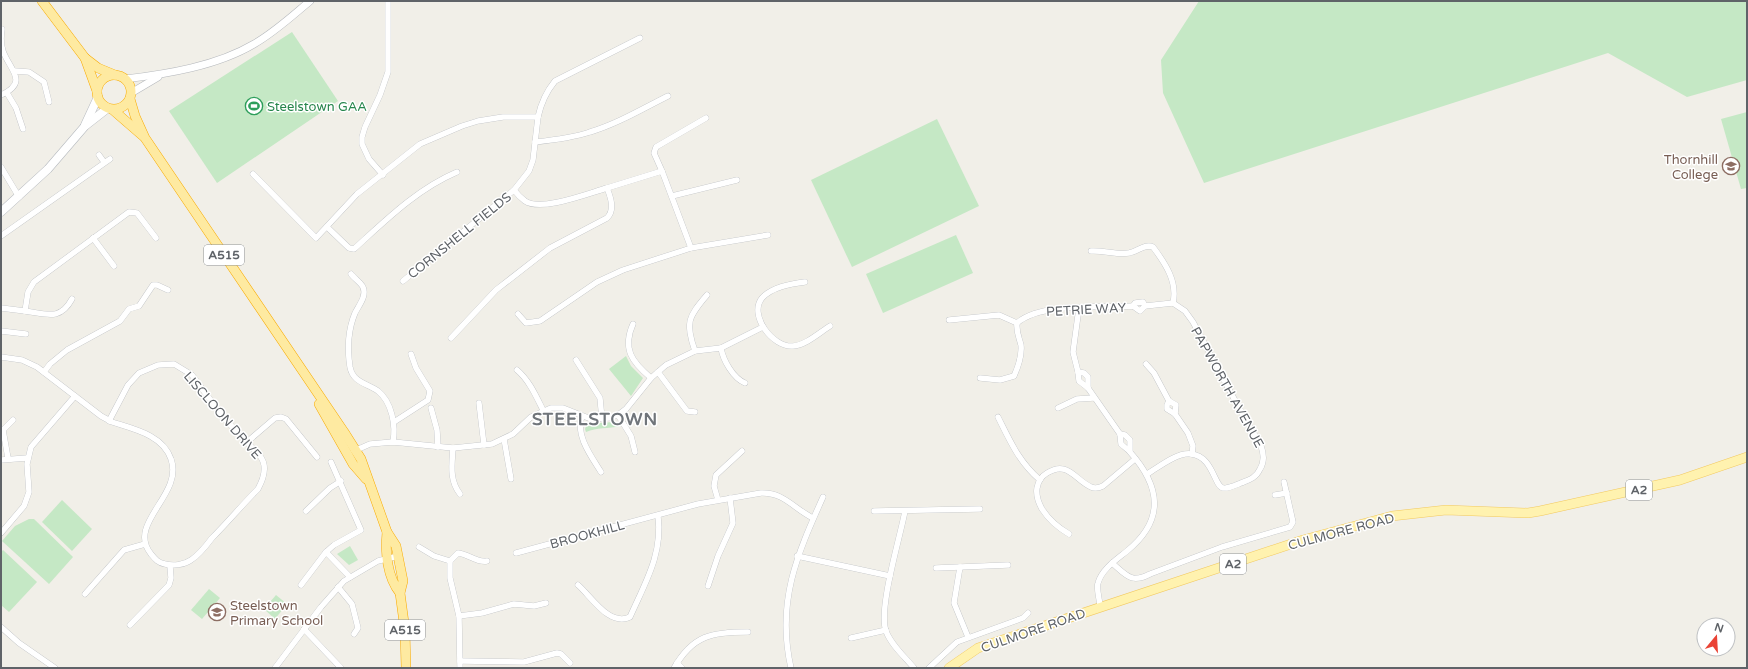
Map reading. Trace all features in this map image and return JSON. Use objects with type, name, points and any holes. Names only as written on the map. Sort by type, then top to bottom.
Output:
[{"type":"highway","name":"A515","points":[[42,1],[85,58],[98,68],[125,79],[131,88],[135,116],[145,138],[356,450],[387,532],[396,546],[403,581],[400,593],[405,630],[406,668]]},
{"type":"highway","name":"A515","points":[[85,58],[100,102],[111,109],[145,138]]},
{"type":"highway","points":[[97,94],[101,82],[105,78],[115,75]]},
{"type":"highway","points":[[111,109],[124,107],[131,96]]},
{"type":"highway","name":"A515","points":[[304,372],[347,455],[370,485]]},
{"type":"highway","name":"A515","points":[[387,532],[385,548],[393,584],[400,593]]},
{"type":"main road","points":[[85,126],[97,94]]},
{"type":"main road","points":[[1,212],[19,197],[61,155],[85,126],[111,109]]},
{"type":"main road","name":"CULMORE ROAD","points":[[950,668],[978,648],[1303,540],[1392,516],[1446,510],[1528,513],[1680,480],[1747,458]]},
{"type":"street","points":[[131,96],[147,82],[166,74],[230,56],[253,45],[277,29],[310,1]]},
{"type":"street","points":[[383,175],[369,159],[362,144],[362,137],[364,127],[380,94],[388,72],[388,1]]},
{"type":"street","points":[[1,96],[12,88],[16,79],[15,71],[2,51],[2,29]]},
{"type":"street","name":"CORNSHELL FIELDS","points":[[403,281],[514,190],[529,171],[541,105],[547,91],[555,81],[640,38]]},
{"type":"street","points":[[15,71],[30,72],[44,82],[49,102]]},
{"type":"street","points":[[125,79],[166,74]]},
{"type":"street","points":[[7,92],[16,108],[23,129]]},
{"type":"street","points":[[535,142],[566,138],[591,132],[668,96]]},
{"type":"street","points":[[253,174],[316,238],[358,194],[420,144],[462,126],[478,121],[503,117],[538,117]]},
{"type":"street","points":[[691,248],[662,170],[654,153],[656,148],[706,118]]},
{"type":"street","points":[[1,236],[107,160],[99,155]]},
{"type":"street","points":[[1,167],[19,197]]},
{"type":"street","name":"CORNSHELL FIELDS","points":[[514,190],[525,202],[535,205],[552,204],[662,170]]},
{"type":"street","points":[[327,227],[349,248],[354,249],[419,194],[440,179],[458,172]]},
{"type":"street","points":[[672,196],[737,180]]},
{"type":"street","points":[[451,338],[496,290],[544,253],[580,231],[607,218],[611,214],[612,207],[607,188]]},
{"type":"street","points":[[25,311],[28,292],[32,285],[92,238],[132,212],[137,213],[156,238]]},
{"type":"street","points":[[518,314],[526,324],[540,321],[597,282],[623,270],[691,248],[768,235]]},
{"type":"street","points":[[92,238],[114,266]]},
{"type":"street","points":[[1090,251],[1130,253],[1143,247],[1153,247],[1172,277],[1175,292],[1173,303]]},
{"type":"street","points":[[351,274],[363,287],[364,296],[355,313],[349,334],[348,359],[351,374],[359,382],[379,392],[387,403],[394,422],[395,431],[393,442]]},
{"type":"street","points":[[805,282],[781,287],[767,294],[761,300],[759,316],[763,328],[776,342],[793,346],[806,341],[830,326]]},
{"type":"street","points":[[44,372],[50,364],[67,350],[120,320],[129,309],[139,306],[154,285],[168,290]]},
{"type":"street","points":[[695,351],[688,325],[695,308],[707,295]]},
{"type":"street","points":[[1,308],[59,314],[66,310],[72,299]]},
{"type":"street","name":"PETRIE WAY","points":[[1017,323],[1028,315],[1046,310],[1133,306],[1139,301],[1143,302],[1145,306],[1173,303]]},
{"type":"street","name":"PAPWORTH AVENUE","points":[[1173,303],[1184,310],[1193,322],[1204,346],[1262,446],[1264,454],[1263,464],[1254,478],[1223,488],[1220,486],[1207,462],[1192,454]]},
{"type":"street","points":[[1080,308],[1073,352],[1079,381],[1088,388],[1120,434],[1121,444],[1130,450],[1146,474],[1152,486],[1155,504],[1148,530],[1132,547],[1102,573],[1098,584],[1100,607]]},
{"type":"street","points":[[949,320],[999,315],[1017,323],[1017,333],[1021,346],[1017,370],[1014,376],[1000,380],[980,378]]},
{"type":"street","points":[[633,324],[630,331],[628,345],[630,355],[636,364],[651,378]]},
{"type":"street","points":[[347,455],[370,444],[393,442],[453,448],[484,445],[504,439],[513,434],[531,417],[543,410],[562,408],[592,419],[602,419],[618,415],[633,401],[651,378],[666,365],[695,351],[721,348],[763,328]]},
{"type":"street","points":[[1,331],[26,334]]},
{"type":"street","points":[[721,348],[729,369],[739,381],[744,383]]},
{"type":"street","points":[[394,422],[428,400],[430,391],[416,368],[411,354]]},
{"type":"street","points":[[1,357],[22,360],[44,372],[92,410],[109,421],[149,435],[166,449],[172,461],[172,481],[145,530],[145,544],[155,560],[170,566],[171,578],[168,585],[130,625]]},
{"type":"street","points":[[576,360],[600,398],[602,419]]},
{"type":"street","name":"LISCLOON DRIVE","points":[[109,421],[128,385],[139,373],[158,365],[174,364],[192,375],[223,417],[264,461],[264,479],[258,489],[191,561],[170,566]]},
{"type":"street","points":[[1146,364],[1154,373],[1169,400],[1176,405],[1177,410],[1175,414]]},
{"type":"street","points":[[517,370],[523,375],[543,410]]},
{"type":"street","points":[[658,372],[687,411],[695,412]]},
{"type":"street","points":[[1078,372],[1084,373],[1088,377],[1088,388]]},
{"type":"street","points":[[1,533],[24,506],[29,492],[27,458],[34,442],[75,396]]},
{"type":"street","points":[[1058,408],[1077,399],[1094,398]]},
{"type":"street","points":[[1146,474],[1178,456],[1192,454],[1193,446],[1188,433],[1175,414],[1167,409],[1169,400]]},
{"type":"street","points":[[478,403],[484,445]]},
{"type":"street","points":[[431,408],[437,430],[438,447]]},
{"type":"street","points":[[618,415],[631,436],[635,452]]},
{"type":"street","points":[[582,416],[580,426],[584,442],[601,472]]},
{"type":"street","points":[[247,442],[275,418],[280,417],[286,419],[317,457]]},
{"type":"street","points":[[998,417],[1018,456],[1029,470],[1040,480]]},
{"type":"street","points":[[8,458],[2,430],[13,420]]},
{"type":"street","points":[[1120,434],[1126,435],[1130,440],[1130,450]]},
{"type":"street","points":[[504,439],[511,479]]},
{"type":"street","points":[[453,448],[453,479],[455,488],[460,494]]},
{"type":"street","points":[[718,500],[714,486],[716,474],[742,451]]},
{"type":"street","points":[[1,460],[8,458],[27,458]]},
{"type":"street","points":[[1069,534],[1050,521],[1039,503],[1037,494],[1040,480],[1050,471],[1065,469],[1073,473],[1090,487],[1097,488],[1103,486],[1135,459]]},
{"type":"street","points":[[302,585],[326,552],[334,545],[361,530],[341,481],[331,462]]},
{"type":"street","points":[[306,511],[330,488],[341,481]]},
{"type":"street","points":[[1112,563],[1123,574],[1132,578],[1140,579],[1222,547],[1290,527],[1293,522],[1284,482]]},
{"type":"street","name":"BROOKHILL","points":[[516,554],[698,504],[771,492],[787,499],[805,514],[813,518]]},
{"type":"street","points":[[1275,495],[1287,493]]},
{"type":"street","points":[[791,668],[788,652],[789,586],[798,556],[823,497]]},
{"type":"street","points":[[708,586],[718,556],[733,523],[730,498]]},
{"type":"street","points":[[874,511],[980,509]]},
{"type":"street","points":[[905,511],[890,576],[884,613],[886,630],[890,640],[914,668]]},
{"type":"street","points":[[578,585],[601,609],[609,615],[621,618],[630,617],[649,574],[659,544],[660,534],[658,516]]},
{"type":"street","points":[[84,594],[124,550],[145,544]]},
{"type":"street","points":[[419,547],[434,556],[450,561]]},
{"type":"street","points":[[326,552],[350,577]]},
{"type":"street","points":[[460,668],[459,616],[450,578],[450,561],[458,553],[466,554],[480,562],[487,561]]},
{"type":"street","points":[[275,668],[338,587],[350,577],[378,561],[398,556]]},
{"type":"street","points":[[798,556],[890,576]]},
{"type":"street","points":[[936,568],[1008,565]]},
{"type":"street","points":[[960,567],[954,603],[968,637]]},
{"type":"street","points":[[338,587],[352,604],[358,628],[354,634]]},
{"type":"street","points":[[459,616],[482,613],[514,604],[534,606],[546,603]]},
{"type":"street","points":[[929,668],[949,648],[968,637],[1023,618],[1028,613]]},
{"type":"street","points":[[1,627],[18,643],[55,668]]},
{"type":"street","points":[[304,629],[341,668]]},
{"type":"street","points":[[850,638],[886,630]]},
{"type":"street","points":[[682,668],[676,665],[681,655],[703,637],[722,632],[748,632]]},
{"type":"street","points":[[460,661],[524,662],[557,653],[561,654],[570,663]]},
{"type":"green space","points":[[1199,1],[1747,1],[1747,80],[1687,97],[1608,53],[1204,183],[1163,93],[1161,60]]},
{"type":"green space","name":"Steelstown GAA","points":[[292,32],[338,101],[217,183],[169,111]]},
{"type":"green space","points":[[1747,112],[1747,188],[1741,189],[1721,119]]},
{"type":"green space","points":[[937,119],[979,206],[852,267],[811,180]]},
{"type":"green space","points":[[956,235],[973,273],[883,313],[866,274]]},
{"type":"green space","points":[[626,356],[631,366],[643,378],[631,396],[609,369]]},
{"type":"green space","points":[[617,422],[620,426],[594,429],[586,432],[585,429],[587,424]]},
{"type":"green space","points":[[62,500],[92,529],[72,551],[42,522]]},
{"type":"green space","points":[[29,519],[34,519],[73,557],[49,584],[2,541],[15,526]]},
{"type":"green space","points":[[350,546],[358,560],[349,565],[337,554]]},
{"type":"green space","points":[[3,550],[37,582],[9,612],[1,605],[1,552]]},
{"type":"green space","points":[[209,589],[220,598],[202,619],[191,610]]},
{"type":"green space","points":[[276,595],[287,604],[275,619],[264,609]]},
{"type":"place","name":"Steelstown GAA","points":[[254,106]]},
{"type":"place","name":"Thornhill College","points":[[1731,166]]},
{"type":"place","name":"Steelstown Primary School","points":[[217,612]]},
{"type":"district","name":"STEELSTOWN","points":[[595,419]]}]
